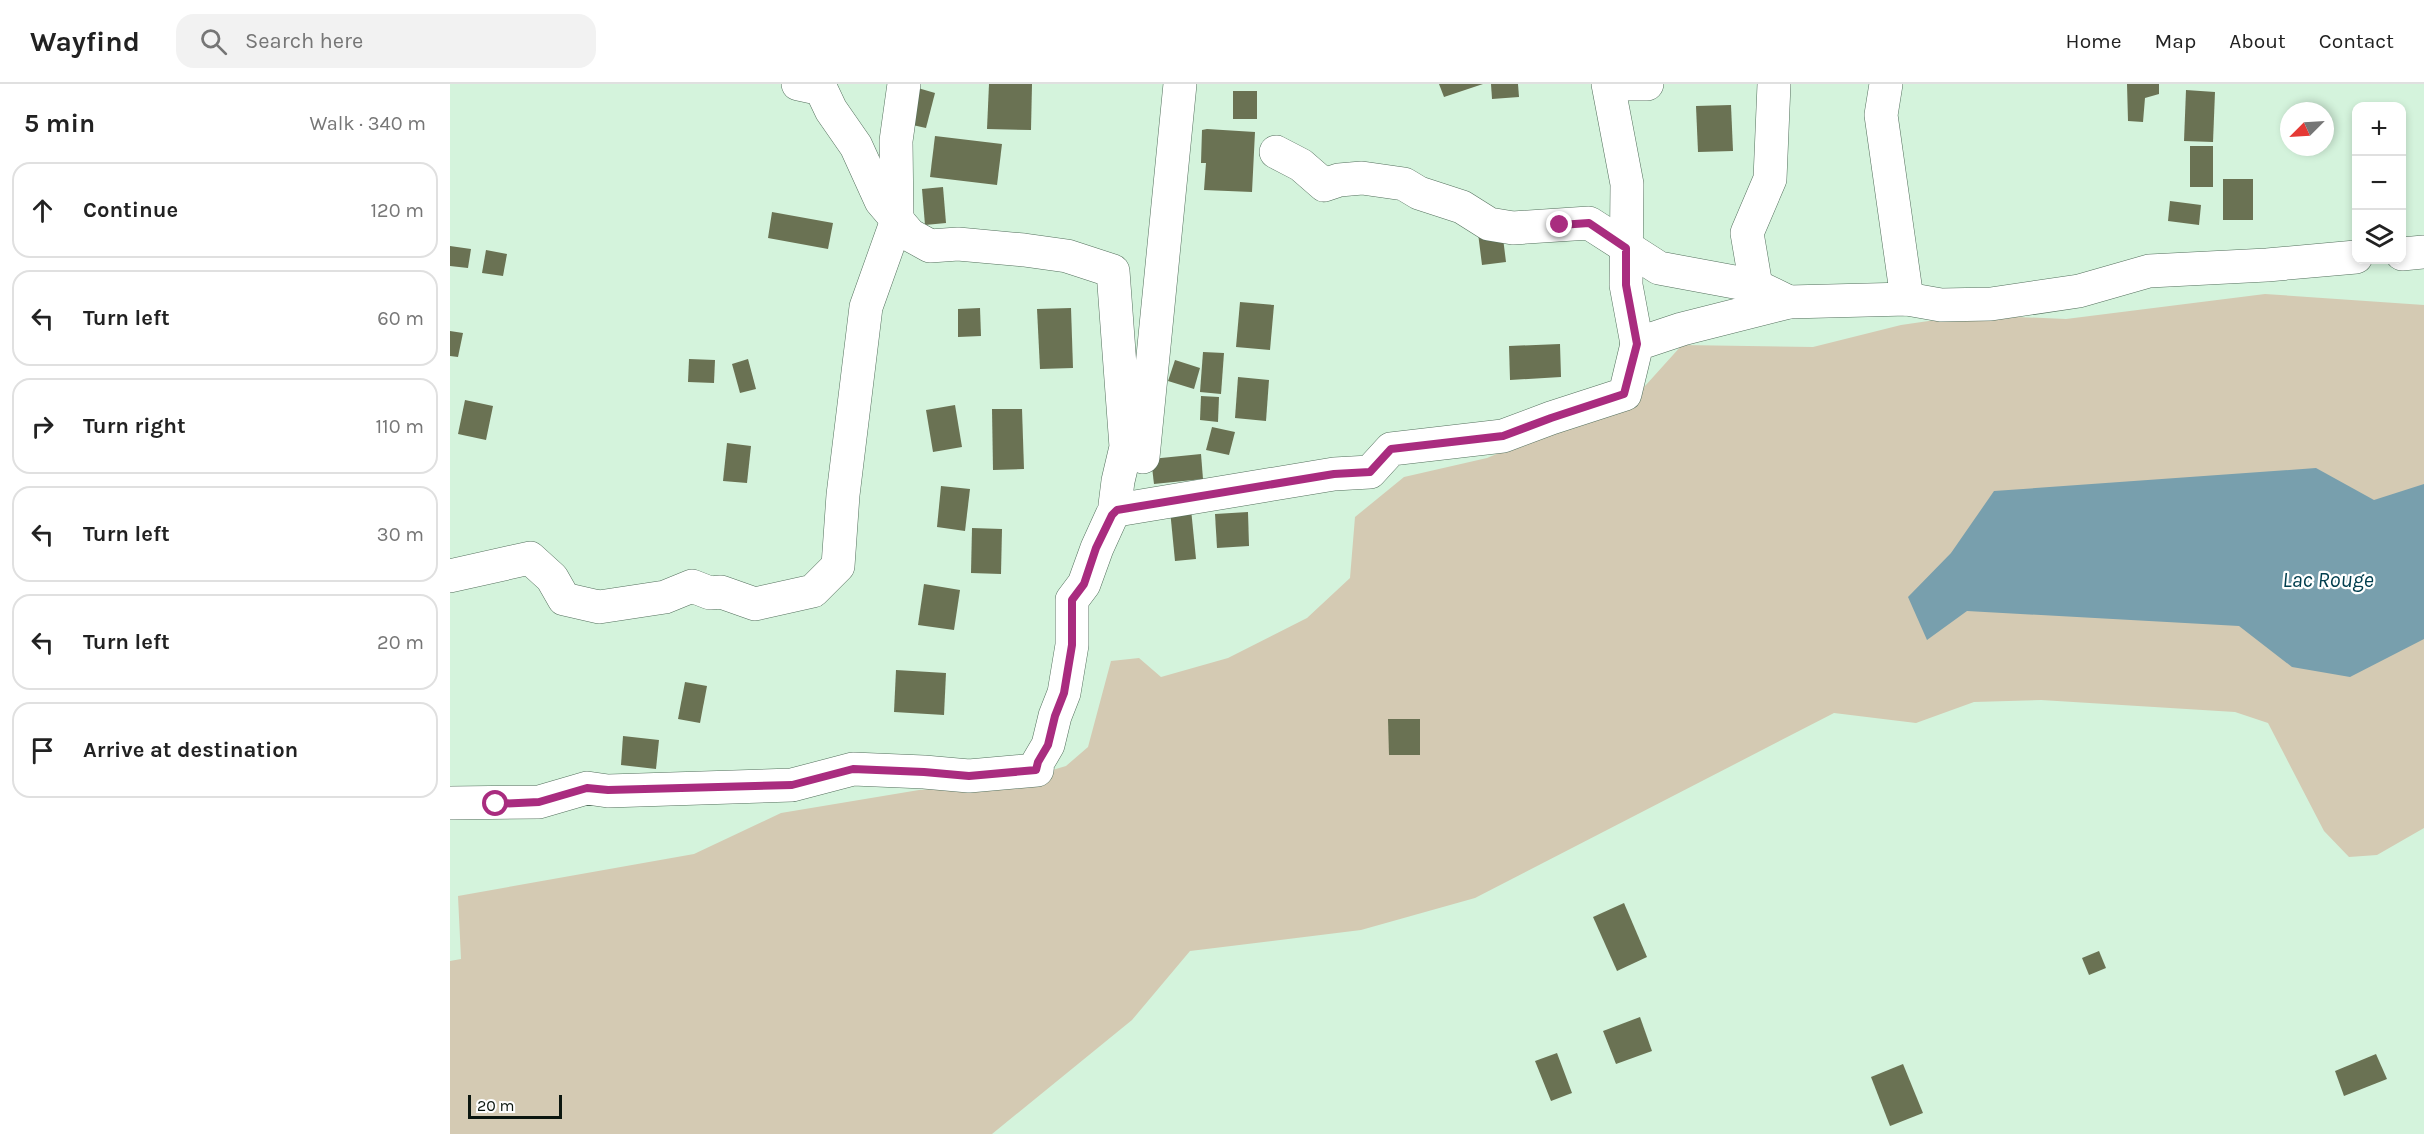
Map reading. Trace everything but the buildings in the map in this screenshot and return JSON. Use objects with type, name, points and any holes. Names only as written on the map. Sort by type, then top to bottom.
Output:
[{"type":"street","points":[[798,84],[821,89],[831,110],[856,146],[881,201],[910,235],[930,246],[958,244],[1024,250],[1067,256],[1113,271],[1126,447],[1115,505],[1128,508]]},
{"type":"street","points":[[450,576],[531,558],[552,578],[564,599],[599,607],[665,597],[692,586],[710,593],[721,592],[755,604],[813,591],[838,566],[843,495],[866,307],[897,220],[896,141],[904,84]]},
{"type":"street","points":[[1128,508],[1180,84]]},
{"type":"street","points":[[450,803],[539,802],[587,788],[608,790],[792,785],[853,769],[969,776],[1036,770],[1048,745],[1055,716],[1064,693],[1072,645],[1072,600],[1084,584],[1096,548],[1112,515],[1128,508],[1334,474],[1370,472],[1391,449],[1503,436],[1624,394],[1637,344],[1626,285],[1627,184],[1608,84]]},
{"type":"street","points":[[1628,84],[1647,84]]},
{"type":"street","points":[[1756,286],[1748,233],[1770,178],[1774,84]]},
{"type":"street","points":[[1886,84],[1881,115],[1907,299]]},
{"type":"street","points":[[1276,152],[1300,165],[1324,185],[1362,178],[1404,184],[1419,193],[1462,207],[1489,224],[1513,228],[1589,223],[1659,268],[1756,286],[1789,302]]},
{"type":"street","points":[[2406,254],[2424,252]]},
{"type":"street","points":[[1637,344],[1682,329],[1789,302],[1907,299],[1941,305],[1990,304],[2079,291],[2149,271],[2267,265],[2352,257]]},
{"type":"shaded area","points":[[2265,294],[2424,305],[2424,828],[2377,855],[2349,857],[2324,831],[2268,723],[2235,712],[2041,700],[1974,702],[1916,723],[1834,713],[1475,898],[1361,930],[1190,951],[1132,1020],[992,1134],[450,1134],[450,961],[461,959],[458,896],[694,854],[781,813],[919,790],[1008,783],[1066,766],[1088,747],[1111,661],[1139,658],[1161,677],[1228,658],[1307,618],[1350,578],[1355,517],[1404,477],[1487,458],[1597,412],[1645,386],[1682,345],[1813,347],[1901,325],[1970,315],[2066,319]]},
{"type":"water","name":"Lac Rouge","points":[[2316,468],[2374,500],[2424,484],[2424,639],[2350,677],[2292,667],[2239,626],[1967,611],[1927,640],[1908,597],[1951,553],[1994,491]]},
{"type":"route","points":[[496,804],[539,802],[587,788],[608,790],[792,785],[853,769],[969,776],[1023,773],[1036,770],[1048,745],[1055,716],[1064,693],[1072,645],[1072,600],[1084,584],[1096,548],[1112,515],[1117,510],[1334,474],[1370,472],[1391,449],[1503,436],[1624,394],[1637,344],[1626,285],[1626,248],[1589,223],[1560,225]]}]
